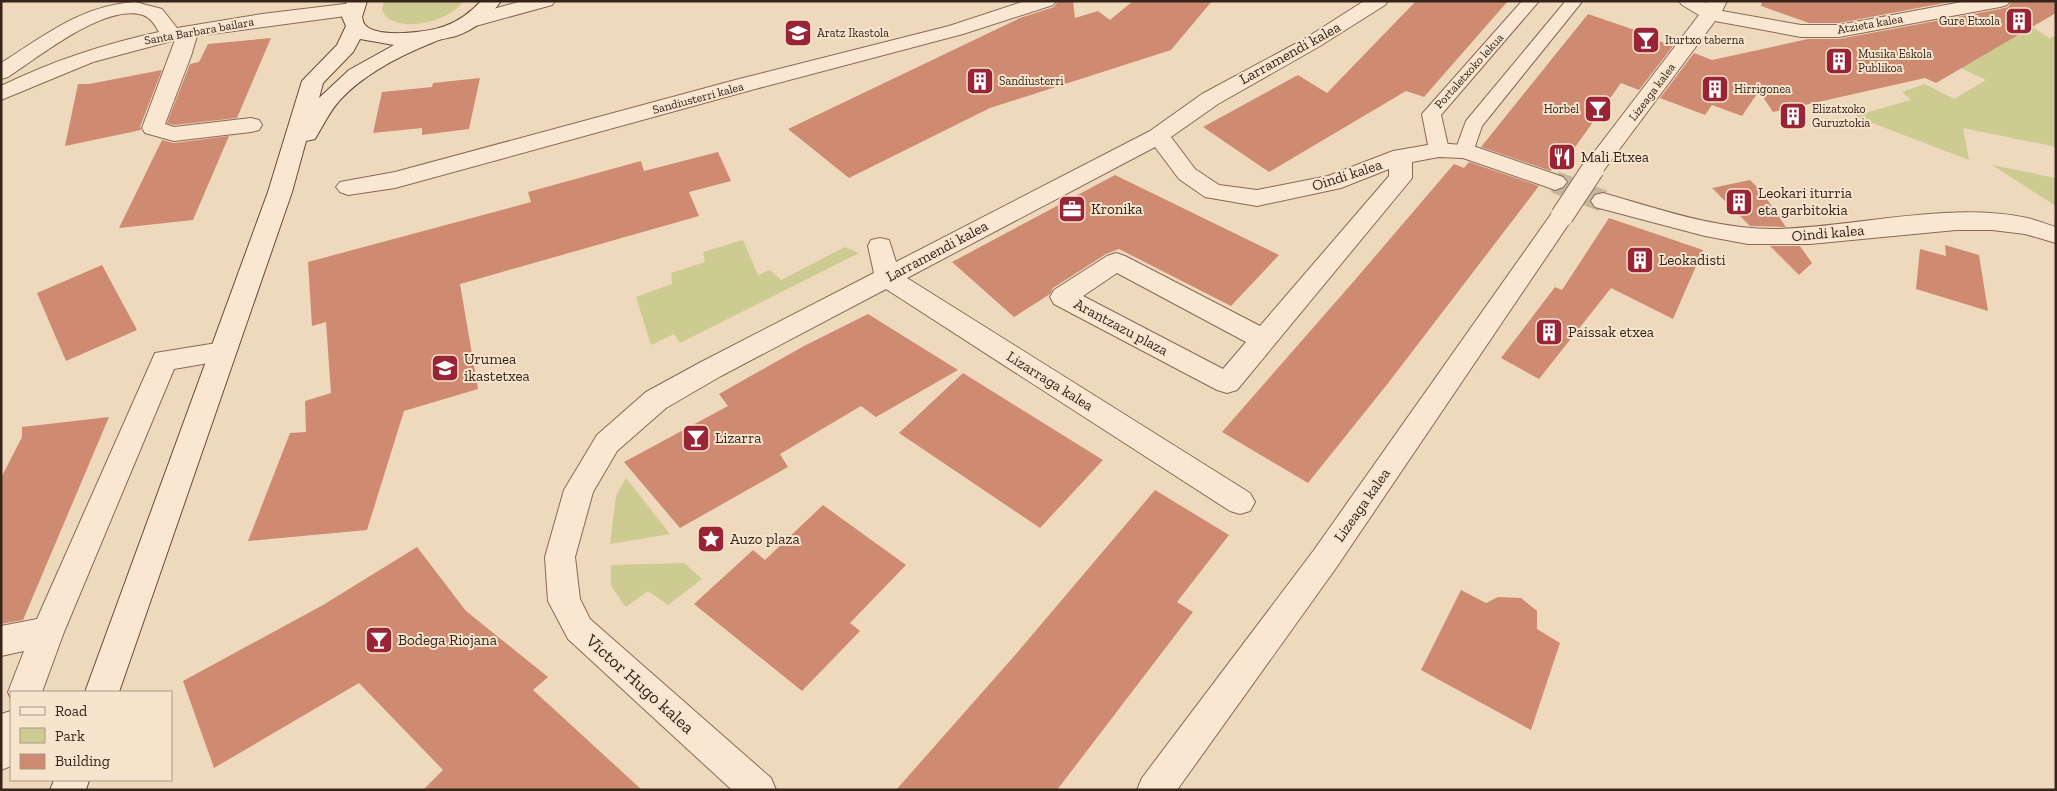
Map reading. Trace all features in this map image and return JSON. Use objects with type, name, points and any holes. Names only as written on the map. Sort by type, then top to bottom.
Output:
[{"type":"street","points":[[472,21],[491,1]]},
{"type":"street","points":[[280,192],[300,145],[324,105],[354,76],[394,52],[426,38],[451,31],[472,21],[546,1]]},
{"type":"street","name":"Sandiusterri kalea","points":[[348,187],[395,180],[747,84],[956,30],[1046,1]]},
{"type":"street","name":"Larramendi kalea","points":[[560,556],[579,490],[607,443],[656,400],[1158,136],[1210,99],[1313,42],[1378,1]]},
{"type":"street","name":"Atzieta kalea","points":[[1689,1],[1714,8],[1755,24],[1801,30],[1839,31],[2000,1]]},
{"type":"street","points":[[1,73],[83,21],[104,11],[125,8],[145,9],[157,14],[179,33],[181,56],[153,128],[174,134],[251,125]]},
{"type":"street","name":"Lizeaga kalea","points":[[1155,790],[1325,558],[1593,169],[1714,8]]},
{"type":"street","name":"Santa Barbara bailara","points":[[1,94],[79,60],[115,48],[179,33],[317,12],[355,12]]},
{"type":"street","points":[[355,12],[362,32],[383,39],[426,38]]},
{"type":"street","points":[[102,691],[280,192],[313,81],[346,48],[355,12]]},
{"type":"street","name":"Oindi kalea","points":[[1158,136],[1187,174],[1214,192],[1257,198],[1333,183],[1401,156],[1439,150],[1465,151],[1555,182]]},
{"type":"street","name":"Arantzazu plaza","points":[[1265,340],[1116,262],[1063,297],[1227,383],[1265,340],[1400,178],[1401,156]]},
{"type":"street","name":"Oindi kalea","points":[[1603,201],[1615,206],[1737,234],[1776,237],[1938,223],[1993,222],[2040,228],[2056,234]]},
{"type":"street","points":[[880,246],[887,277]]},
{"type":"street","name":"Lizarraga kalea","points":[[887,277],[1240,502]]},
{"type":"street","points":[[25,691],[48,632],[164,360],[223,352]]},
{"type":"street","name":"Victor Hugo kalea","points":[[560,556],[564,601],[579,629],[758,790]]},
{"type":"street","points":[[1,641],[48,632]]},
{"type":"street","points":[[1,753],[10,730]]},
{"type":"lane","name":"Portaletxoko lekua","points":[[1439,150],[1431,114],[1531,1]]},
{"type":"lane","points":[[1465,151],[1473,125],[1573,3],[1572,1]]},
{"type":"green space","points":[[384,1],[463,1],[447,15],[435,20],[409,24],[398,23],[388,18],[382,10]]},
{"type":"green space","points":[[2023,26],[2033,27],[2049,38],[2056,36],[2056,147],[1963,128],[1969,160],[1854,116],[1911,100],[1902,92],[1925,84],[1954,99],[1986,80],[1961,68]]},
{"type":"green space","points":[[1992,165],[2056,178],[2056,206]]},
{"type":"green space","points":[[743,240],[758,275],[770,270],[781,280],[845,247],[859,253],[680,343],[674,334],[651,345],[636,297],[672,284],[671,273],[705,262],[703,252]]},
{"type":"green space","points":[[626,478],[670,534],[610,544],[616,496]]},
{"type":"green space","points":[[684,563],[702,579],[668,605],[648,591],[626,607],[611,586],[611,565]]},
{"type":"building","name":"Sandiusterri","points":[[1058,1],[1073,1],[1075,18],[1098,11],[1110,20],[1133,1],[1212,1],[1171,50],[990,108],[849,178],[788,129],[1020,18],[1054,7]]},
{"type":"building","points":[[1416,1],[1508,1],[1424,97],[1406,91],[1269,172],[1203,127],[1298,75],[1327,93]]},
{"type":"building","points":[[1762,1],[1955,1],[1839,23],[1809,23],[1761,6]]},
{"type":"building","points":[[2012,1],[2056,1],[2056,13],[1936,83],[1925,78],[1773,112],[1759,91],[1742,116],[1712,105],[1705,115],[1660,98],[1694,53],[1712,60],[1808,39],[1839,39],[2000,9],[2008,7]]},
{"type":"building","points":[[1588,14],[1655,37],[1653,39],[1673,46],[1639,90],[1621,83],[1563,164],[1558,162],[1551,171],[1481,147]]},
{"type":"building","points":[[271,38],[237,118],[174,125],[167,123],[190,64],[199,62],[208,44]]},
{"type":"building","points":[[162,70],[140,127],[141,130],[65,146],[78,84],[89,84]]},
{"type":"building","points":[[480,78],[469,129],[422,135],[422,128],[373,133],[382,92],[432,87],[433,83]]},
{"type":"building","points":[[229,136],[193,220],[119,228],[162,140],[174,143]]},
{"type":"building","points":[[718,152],[731,181],[689,192],[699,216],[460,284],[478,389],[404,411],[367,530],[248,541],[290,433],[306,432],[305,401],[331,393],[326,322],[312,326],[308,262],[531,202],[528,192],[641,161],[644,171]]},
{"type":"building","points":[[1469,162],[1539,186],[1389,382],[1308,483],[1222,432],[1454,164],[1464,168]]},
{"type":"building","points":[[1115,175],[1279,255],[1231,306],[1119,249],[1106,254],[1053,288],[1050,294],[1014,317],[952,262]]},
{"type":"building","name":"Leokari iturria eta garbitokia","points":[[1750,180],[1762,192],[1786,227],[1750,226],[1712,188]]},
{"type":"building","points":[[1609,218],[1703,250],[1673,319],[1611,288],[1539,379],[1501,358],[1555,287],[1562,290]]},
{"type":"building","points":[[1945,245],[1979,255],[1988,311],[1916,289],[1920,249],[1946,256]]},
{"type":"building","points":[[1770,246],[1800,246],[1812,263],[1799,275]]},
{"type":"building","points":[[102,265],[137,330],[66,361],[37,293]]},
{"type":"building","points":[[868,314],[958,370],[876,417],[861,406],[780,454],[788,467],[680,528],[624,462],[728,406],[719,394],[804,346]]},
{"type":"building","points":[[963,373],[1103,460],[1040,528],[899,433]]},
{"type":"building","points":[[109,417],[23,620],[1,624],[1,478],[22,437],[22,427]]},
{"type":"building","points":[[1155,490],[1229,535],[1177,602],[1193,612],[1057,790],[896,790],[1016,654]]},
{"type":"building","points":[[823,505],[906,565],[850,623],[860,631],[802,691],[694,604],[753,550],[765,560]]},
{"type":"building","points":[[417,547],[466,611],[548,677],[533,690],[642,790],[423,790],[443,770],[359,683],[214,768],[183,681],[323,605]]},
{"type":"building","points":[[1461,590],[1486,603],[1498,597],[1521,598],[1537,611],[1537,629],[1560,643],[1531,730],[1421,670]]},
{"type":"tunnel","points":[[1555,182],[1603,201]]},
{"type":"place","name":"Gure Etxola","points":[[2019,21]]},
{"type":"place","name":"Aratz Ikastola","points":[[798,33]]},
{"type":"place","name":"Iturtxo taberna","points":[[1646,40]]},
{"type":"place","name":"Musika Eskola Publikoa","points":[[1839,61]]},
{"type":"place","name":"Sandiusterri","points":[[980,81]]},
{"type":"place","name":"Hirrigonea","points":[[1715,89]]},
{"type":"place","name":"Horbel","points":[[1598,109]]},
{"type":"place","name":"Elizatxoko Guruztokia","points":[[1793,116]]},
{"type":"place","name":"Mali Etxea","points":[[1562,157]]},
{"type":"place","name":"Leokari iturria eta garbitokia","points":[[1739,202]]},
{"type":"place","name":"Kronika","points":[[1072,209]]},
{"type":"place","name":"Leokadisti","points":[[1640,260]]},
{"type":"place","name":"Paissak etxea","points":[[1549,332]]},
{"type":"place","name":"Urumea ikastetxea","points":[[445,368]]},
{"type":"place","name":"Lizarra","points":[[696,438]]},
{"type":"place","name":"Auzo plaza","points":[[711,539]]},
{"type":"place","name":"Bodega Riojana","points":[[379,640]]}]
